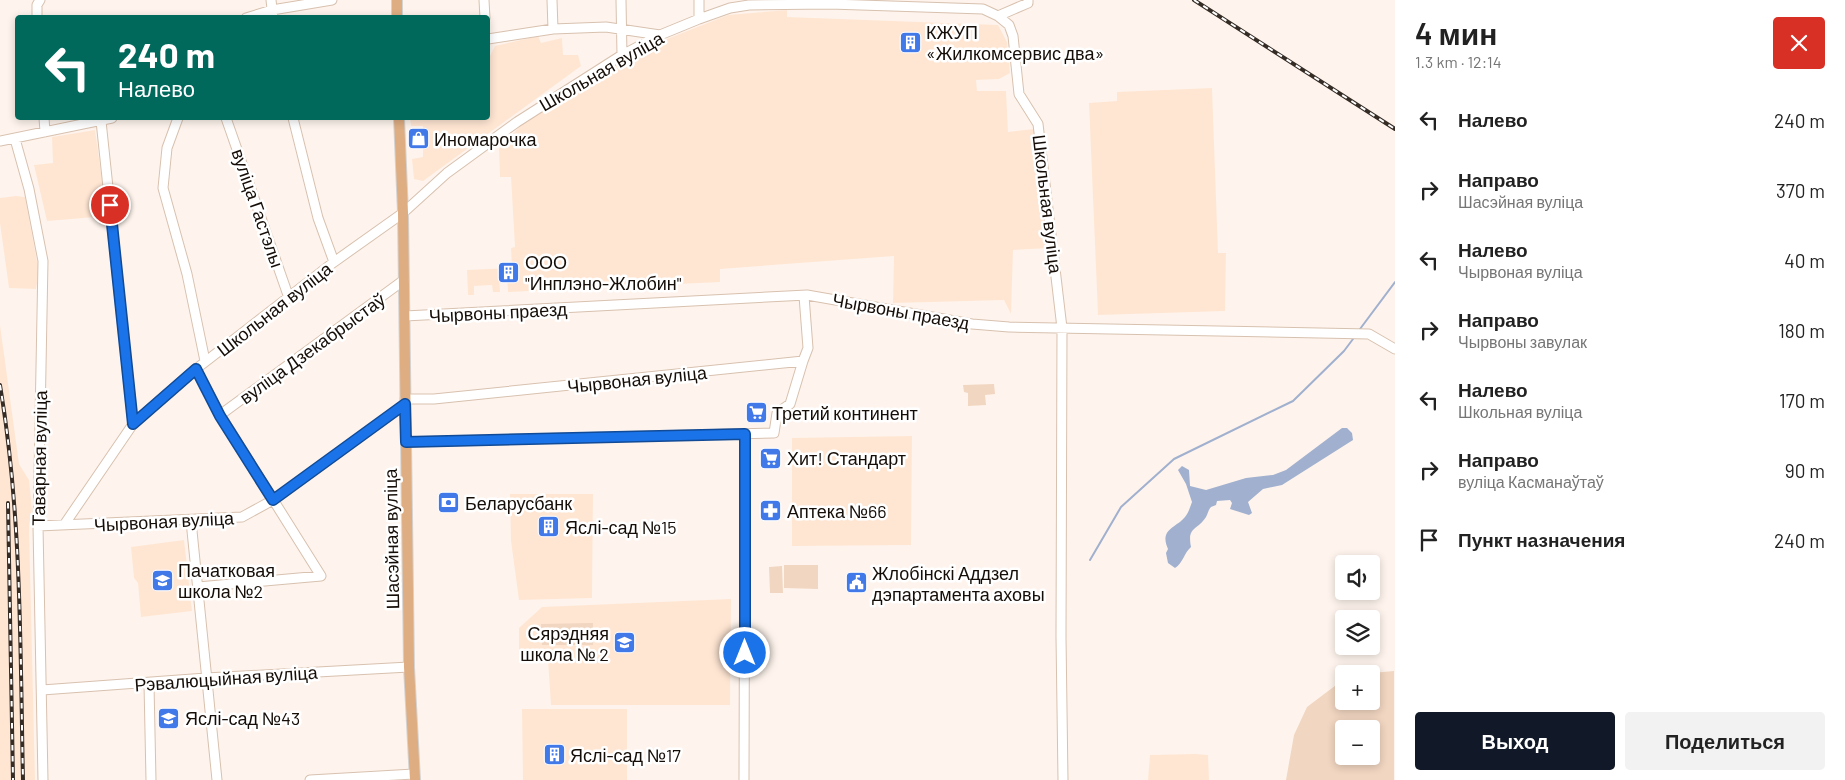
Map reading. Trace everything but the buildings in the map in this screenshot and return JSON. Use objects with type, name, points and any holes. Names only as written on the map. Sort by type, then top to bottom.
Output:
[{"type":"main road","points":[[397,0],[397,15]]},
{"type":"main road","name":"Шасэйная вуліца","points":[[399,120],[403,213],[410,666],[414,777]]},
{"type":"street","points":[[37,15],[37,5],[40,0]]},
{"type":"street","points":[[271,0],[272,14],[332,0]]},
{"type":"street","points":[[484,0],[485,15]]},
{"type":"street","points":[[552,0],[553,29]]},
{"type":"street","points":[[621,0],[622,55]]},
{"type":"street","points":[[699,0],[699,19]]},
{"type":"street","points":[[998,16],[1028,3],[1028,0]]},
{"type":"street","name":"Школьная вуліца","points":[[64,525],[133,424],[205,361],[334,262],[403,213],[447,173],[517,122],[622,55],[660,35],[699,19],[730,8],[749,5],[964,4],[998,16],[1009,25],[1014,36],[1019,94],[1038,124],[1042,141],[1062,328],[1061,637],[1063,780]]},
{"type":"street","points":[[490,39],[553,29],[606,27],[660,35]]},
{"type":"street","points":[[44,120],[45,132]]},
{"type":"street","points":[[0,141],[105,120]]},
{"type":"street","points":[[177,120],[167,148],[163,188],[187,274],[205,361]]},
{"type":"street","name":"вуліца Гастэлы","points":[[227,120],[289,298]]},
{"type":"street","points":[[293,120],[318,218],[334,262]]},
{"type":"street","points":[[101,121],[133,424]]},
{"type":"street","name":"Таварная вуліца","points":[[15,139],[29,189],[43,261],[38,526],[43,780]]},
{"type":"street","name":"вуліца Дзекабрыстаў","points":[[220,416],[404,280]]},
{"type":"street","points":[[406,442],[774,433],[777,413],[790,404],[808,348],[804,296]]},
{"type":"street","name":"Чырвоны праезд","points":[[405,316],[804,296],[903,310],[972,324],[1062,328],[1369,334],[1395,349]]},
{"type":"street","name":"Чырвоная вуліца","points":[[38,526],[190,521],[242,517],[273,500],[405,402],[803,361]]},
{"type":"street","points":[[196,369],[220,416],[321,576],[198,587]]},
{"type":"street","points":[[744,780],[745,434]]},
{"type":"street","points":[[190,521],[217,780]]},
{"type":"street","name":"Рэвалюцыйная вуліца","points":[[42,690],[410,666]]},
{"type":"street","points":[[149,684],[151,780]]},
{"type":"street","points":[[310,780],[414,777]]},
{"type":"shaded area","points":[[787,10],[787,17],[998,25],[1007,42],[1010,73],[999,79],[976,80],[977,91],[1006,91],[1008,132],[1034,129],[1049,248],[1013,250],[1011,314],[1004,300],[893,303],[894,256],[720,269],[720,282],[508,292],[507,275],[499,275],[500,292],[493,292],[492,285],[474,286],[474,295],[468,295],[467,270],[512,268],[511,248],[515,247],[511,177],[500,177],[499,149],[523,123],[557,101],[565,101],[564,95],[649,46],[728,15]]},
{"type":"shaded area","points":[[538,36],[541,43],[562,38],[563,55],[578,55],[581,66],[423,181],[414,179],[412,159],[423,157],[423,126],[411,126],[410,120],[490,120],[490,56],[495,46]]},
{"type":"shaded area","points":[[1212,88],[1218,253],[1226,253],[1225,311],[1098,315],[1089,103],[1117,101],[1117,92]]},
{"type":"shaded area","points":[[95,130],[107,216],[47,221],[34,165],[53,163],[52,137]]},
{"type":"shaded area","points":[[25,197],[39,272],[36,289],[9,288],[0,223],[0,198]]},
{"type":"shaded area","points":[[0,325],[19,464],[29,480],[32,509],[29,527],[35,780],[0,780]]},
{"type":"shaded area","points":[[994,384],[995,394],[985,395],[986,405],[968,406],[968,393],[964,392],[963,385]]},
{"type":"shaded area","points":[[912,436],[911,545],[792,546],[792,438]]},
{"type":"shaded area","points":[[510,494],[593,494],[592,598],[519,600],[511,541]]},
{"type":"shaded area","name":"Пачатковая школа №2","points":[[184,540],[192,611],[141,617],[138,583],[134,578],[131,547]]},
{"type":"shaded area","points":[[784,565],[818,565],[818,589],[784,588]]},
{"type":"shaded area","points":[[782,566],[783,593],[770,593],[769,567]]},
{"type":"shaded area","name":"Сярэдняя школа № 2","points":[[731,599],[730,705],[551,705],[548,660],[519,658],[519,628],[542,607]]},
{"type":"shaded area","points":[[593,623],[593,645],[542,645],[541,624]]},
{"type":"shaded area","points":[[1394,671],[1394,780],[1286,780],[1294,735],[1307,707],[1335,686],[1335,710],[1380,710],[1380,672]]},
{"type":"shaded area","points":[[522,709],[627,709],[627,780],[523,780]]},
{"type":"shaded area","points":[[1150,755],[1208,755],[1209,780],[1148,780]]},
{"type":"water","points":[[1342,428],[1347,428],[1352,433],[1353,440],[1282,485],[1263,489],[1248,502],[1252,513],[1249,515],[1230,509],[1232,503],[1230,500],[1217,501],[1216,505],[1210,508],[1207,516],[1190,535],[1191,547],[1180,563],[1175,568],[1168,563],[1166,553],[1168,549],[1166,542],[1167,533],[1185,517],[1192,502],[1186,484],[1178,470],[1182,466],[1189,470],[1190,486],[1206,490],[1246,478],[1273,475],[1286,470]]},
{"type":"waterway","points":[[1360,329],[1395,282]]},
{"type":"waterway","points":[[1090,560],[1121,507],[1174,459],[1293,401],[1344,351],[1353,339]]},
{"type":"railway","points":[[1194,0],[1395,129]]},
{"type":"railway","points":[[0,385],[12,483],[19,582],[23,780]]},
{"type":"railway","points":[[8,503],[13,780]]},
{"type":"place","name":"КЖУП «Жилкомсервис два»","points":[[910,42]]},
{"type":"place","name":"Иномарочка","points":[[418,139]]},
{"type":"place","name":"ООО \"Инплэно-Жлобин\"","points":[[509,272]]},
{"type":"place","name":"Третий континент","points":[[756,413]]},
{"type":"place","name":"Хит! Стандарт","points":[[771,458]]},
{"type":"place","name":"Беларусбанк","points":[[449,503]]},
{"type":"place","name":"Аптека №66","points":[[771,511]]},
{"type":"place","name":"Яслі-сад №15","points":[[549,527]]},
{"type":"place","name":"Пачатковая школа №2","points":[[162,580]]},
{"type":"place","name":"Жлобінскі Аддзел дэпартамента аховы","points":[[856,583]]},
{"type":"place","name":"Сярэдняя школа № 2","points":[[625,643]]},
{"type":"place","name":"Яслі-сад №43","points":[[169,718]]},
{"type":"place","name":"Яслі-сад №17","points":[[554,755]]},
{"type":"route","points":[[110,205],[133,424],[196,369],[220,416],[273,500],[405,404],[406,442],[745,434],[745,653]]}]
